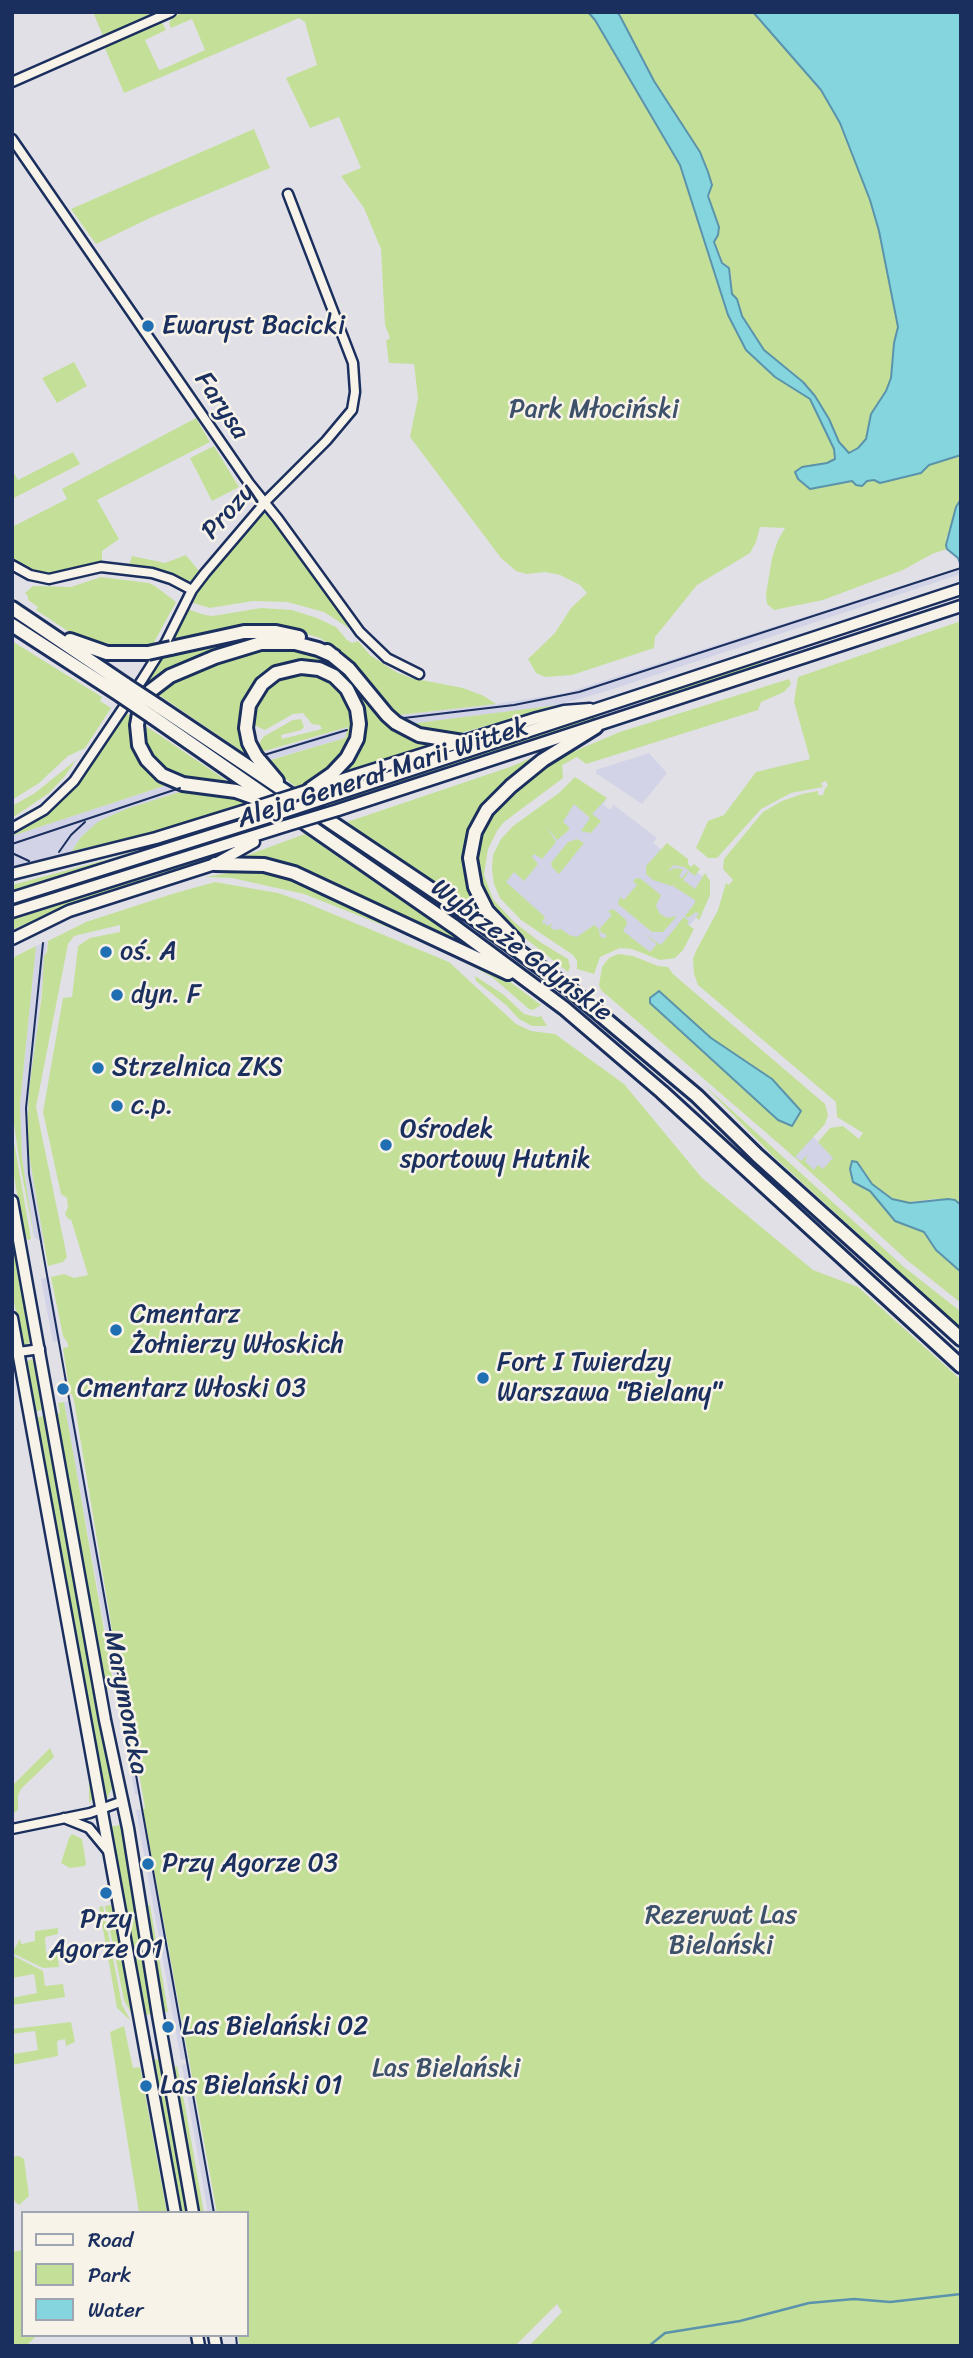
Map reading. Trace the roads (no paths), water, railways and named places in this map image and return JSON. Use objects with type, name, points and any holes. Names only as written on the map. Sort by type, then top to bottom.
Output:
[{"type":"highway","name":"Wybrzeże Gdyńskie","points":[[12,608],[123,690]]},
{"type":"highway","name":"Wybrzeże Gdyńskie","points":[[12,625],[123,690],[289,795],[471,916],[540,966],[609,1020],[687,1087],[785,1181],[961,1339]]},
{"type":"highway","points":[[38,625],[97,651],[114,654],[148,653],[243,632],[276,632],[304,639],[319,645],[349,669],[396,723],[419,735],[464,742]]},
{"type":"highway","points":[[285,809],[236,791],[183,783],[162,775],[147,760],[139,745],[136,725],[140,708],[149,692],[170,676],[215,657],[261,643],[295,643],[334,656]]},
{"type":"highway","points":[[289,795],[256,756],[247,736],[247,720],[252,698],[262,684],[276,673],[301,667],[319,669],[342,682],[354,701],[359,724],[357,738],[347,758],[309,790]]},
{"type":"highway","name":"Wybrzeże Gdyńskie","points":[[155,711],[285,809],[548,995],[662,1092],[960,1366]]},
{"type":"highway","points":[[540,966],[482,902],[471,871],[472,839],[482,817],[500,795],[543,761],[596,727]]},
{"type":"highway","points":[[215,864],[264,865],[294,873],[473,955],[548,995]]},
{"type":"main road","name":"Aleja Generał Marii Wittek","points":[[12,898],[604,708],[961,589]]},
{"type":"main road","name":"Aleja Generał Marii Wittek","points":[[12,912],[596,727],[961,606]]},
{"type":"main road","points":[[12,874],[156,838],[556,713],[604,708]]},
{"type":"main road","points":[[12,939],[69,911],[215,864],[273,830]]},
{"type":"main road","name":"Marymoncka","points":[[12,1201],[105,1720],[123,1801],[193,2211]]},
{"type":"main road","name":"Marymoncka","points":[[12,1318],[15,1352],[175,2211]]},
{"type":"main road","points":[[147,2055],[164,2052]]},
{"type":"street","points":[[12,82],[171,12]]},
{"type":"street","name":"Farysa","points":[[12,139],[249,483],[362,635],[387,658],[419,674]]},
{"type":"street","name":"Prozy","points":[[12,828],[44,810],[78,775],[166,642],[192,590],[215,559],[352,410],[355,392],[353,363],[288,194]]},
{"type":"street","points":[[12,565],[30,575],[49,579],[101,567],[125,569],[160,575],[192,590]]},
{"type":"street","points":[[15,1352],[40,1349]]},
{"type":"street","points":[[12,1829],[100,1810],[123,1801]]},
{"type":"street","points":[[64,1818],[89,1828],[108,1852]]},
{"type":"water","points":[[588,12],[617,12],[620,16],[654,81],[700,152],[712,185],[708,196],[719,227],[714,242],[722,263],[729,268],[732,294],[737,299],[742,316],[764,350],[803,382],[815,396],[839,442],[849,453],[866,439],[871,414],[886,391],[891,378],[898,327],[879,231],[840,123],[821,90],[753,12],[961,12],[961,455],[929,465],[921,473],[880,483],[867,481],[862,486],[852,481],[810,489],[798,479],[795,472],[802,467],[835,459],[834,449],[810,399],[775,377],[746,350],[728,315],[680,165]]},
{"type":"water","points":[[961,499],[961,566],[958,558],[946,545],[956,507]]},
{"type":"water","points":[[659,991],[711,1038],[772,1079],[801,1111],[792,1126],[778,1120],[650,1003],[650,998]]},
{"type":"water","points":[[852,1161],[857,1162],[872,1184],[892,1199],[910,1203],[948,1199],[961,1205],[961,1272],[936,1250],[924,1232],[895,1221],[870,1191],[853,1182],[850,1169]]},
{"type":"waterway","points":[[649,2346],[665,2333],[740,2321],[809,2303],[854,2299],[890,2302],[961,2294]]},
{"type":"tram line","points":[[404,718],[514,705],[579,692],[961,568]]},
{"type":"tram line","points":[[264,755],[347,730]]},
{"type":"tram line","points":[[12,844],[180,788]]},
{"type":"tram line","points":[[59,852],[85,822]]},
{"type":"tram line","points":[[12,853],[29,861]]},
{"type":"tram line","points":[[43,943],[26,1108],[29,1174],[214,2211]]},
{"type":"tram line","points":[[236,2337],[237,2346]]},
{"type":"place","name":"Ewaryst Bacicki","points":[[148,326]]},
{"type":"place","name":"oś. A","points":[[106,952]]},
{"type":"place","name":"dyn. F","points":[[117,995]]},
{"type":"place","name":"Strzelnica ZKS","points":[[98,1068]]},
{"type":"place","name":"c.p.","points":[[117,1106]]},
{"type":"place","name":"Ośrodek sportowy Hutnik","points":[[386,1145]]},
{"type":"place","name":"Cmentarz Żołnierzy Włoskich","points":[[116,1330]]},
{"type":"place","name":"Fort I Twierdzy Warszawa \"Bielany\"","points":[[483,1378]]},
{"type":"place","name":"Cmentarz Włoski 03","points":[[63,1389]]},
{"type":"place","name":"Przy Agorze 03","points":[[148,1864]]},
{"type":"place","name":"Przy Agorze 01","points":[[106,1893]]},
{"type":"place","name":"Las Bielański 02","points":[[168,2027]]},
{"type":"place","name":"Las Bielański 01","points":[[146,2086]]},
{"type":"park label","name":"Park Młociński","points":[[594,410]]},
{"type":"park label","name":"Rezerwat Las Bielański","points":[[721,1931]]},
{"type":"park label","name":"Las Bielański","points":[[446,2069]]}]
